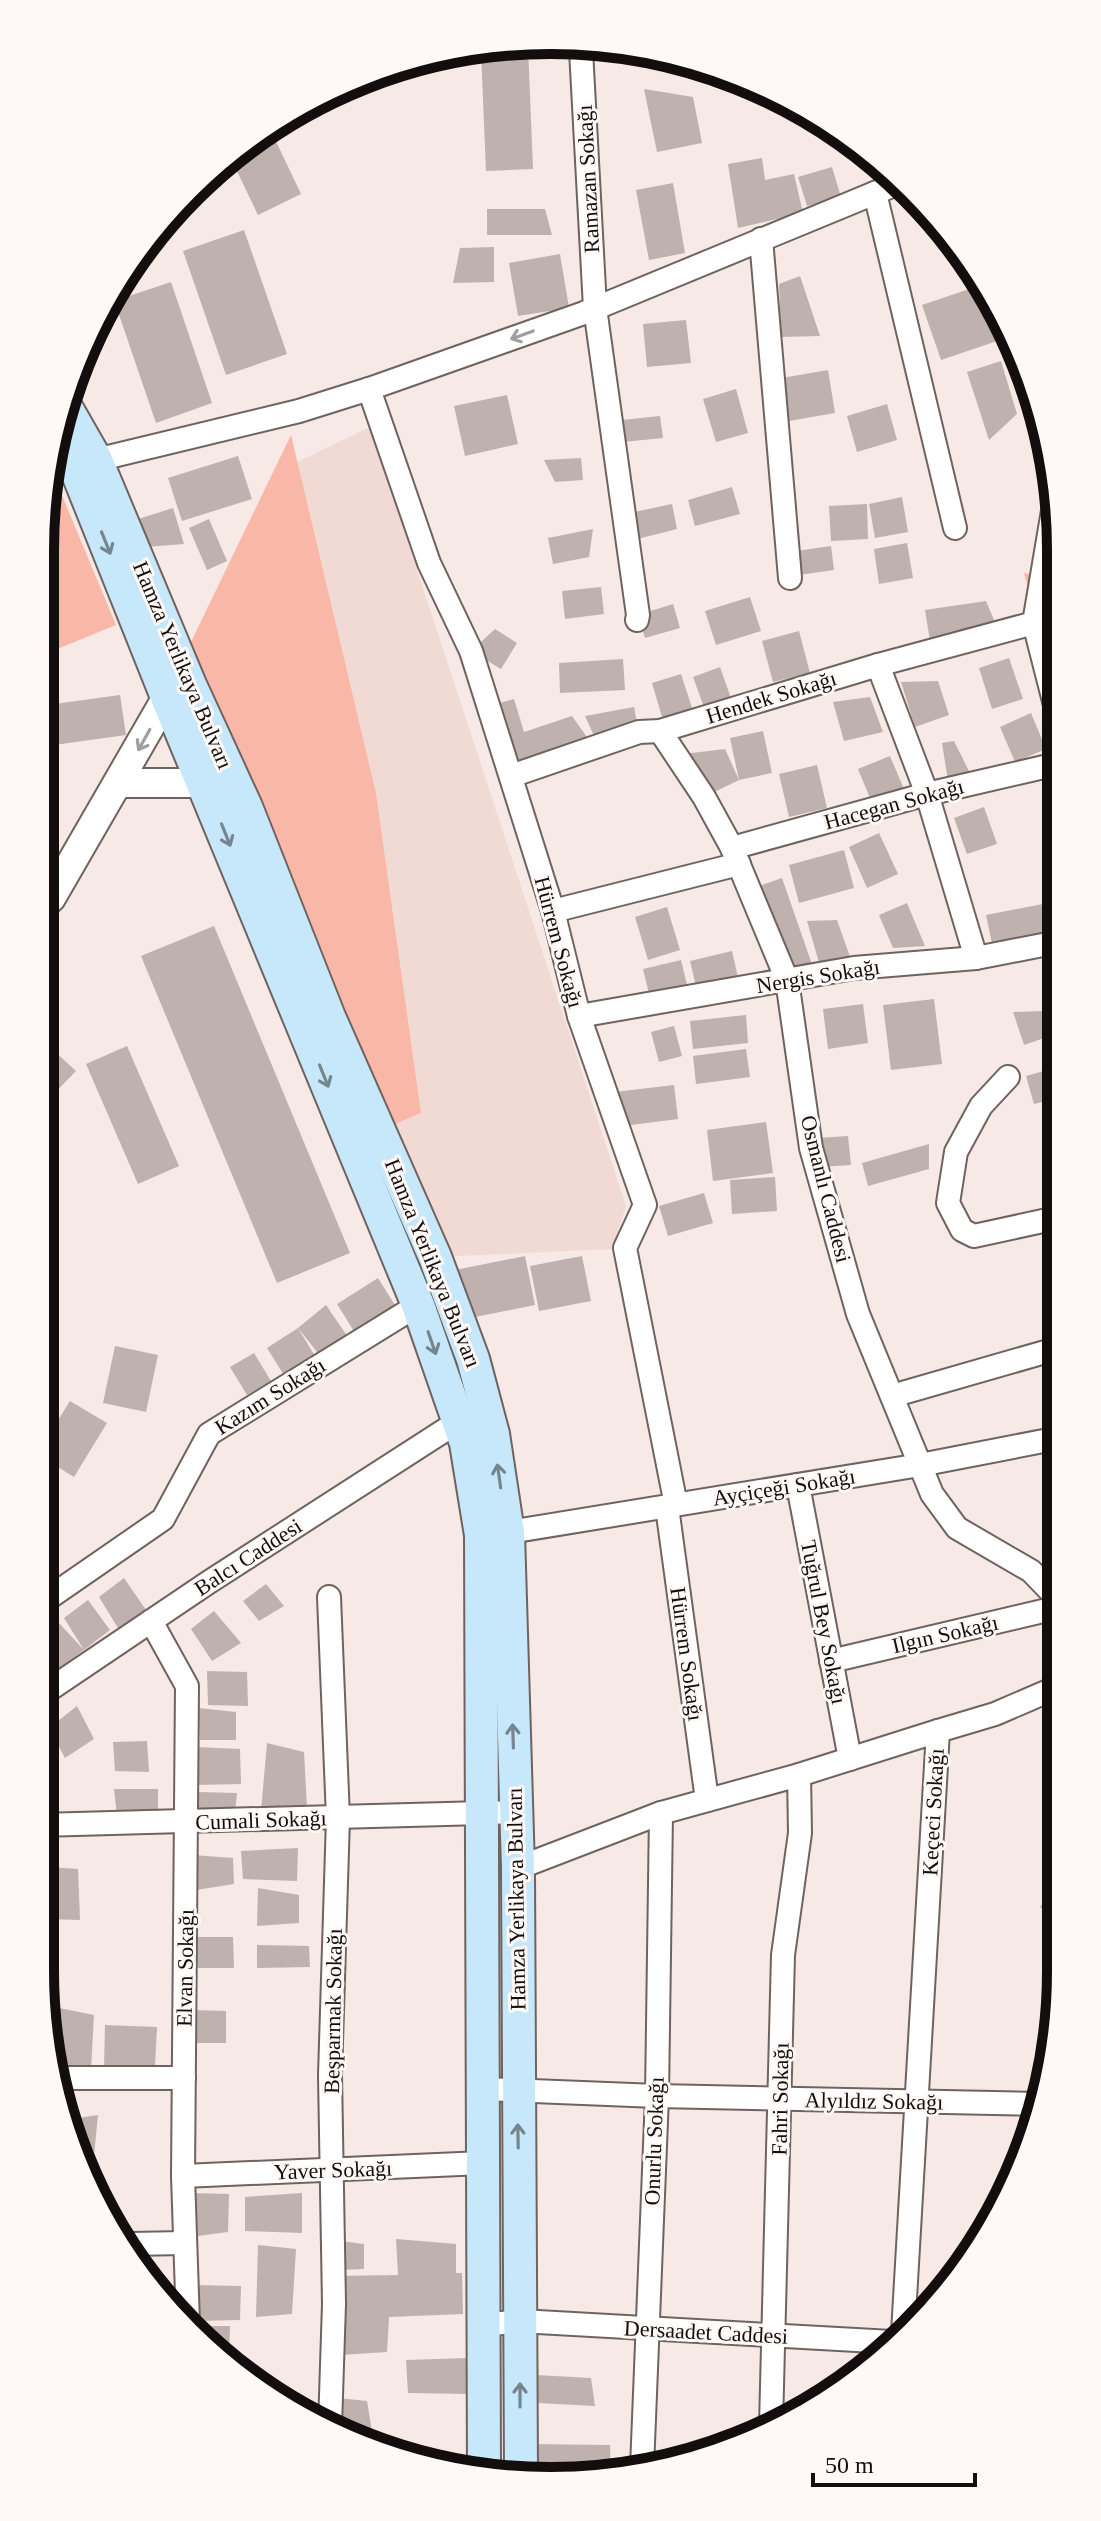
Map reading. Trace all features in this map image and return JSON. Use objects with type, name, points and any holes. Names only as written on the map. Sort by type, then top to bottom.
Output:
[{"type":"main road","name":"Hamza Yerlikaya Bulvarı","points":[[72,418],[96,460],[190,685],[246,807],[329,1017],[460,1320],[493,1434],[494,1534],[482,1811],[484,2463]]},
{"type":"main road","name":"Hamza Yerlikaya Bulvarı","points":[[64,456],[78,474],[418,1305],[494,1534],[518,1868],[521,2466]]},
{"type":"street","name":"Ramazan Sokağı","points":[[581,55],[595,308],[637,620]]},
{"type":"street","points":[[96,460],[272,418],[369,389],[595,308],[889,187]]},
{"type":"street","points":[[875,193],[955,528]]},
{"type":"street","points":[[761,239],[790,578]]},
{"type":"street","name":"Hürrem Sokağı","points":[[369,389],[429,563],[471,651],[553,911],[579,1016],[645,1205],[625,1248],[672,1506],[707,1800]]},
{"type":"street","points":[[1047,547],[1034,623],[1047,674]]},
{"type":"street","name":"Hendek Sokağı","points":[[511,776],[639,732],[660,731],[878,665],[1034,623]]},
{"type":"street","points":[[878,665],[927,794],[976,958]]},
{"type":"street","points":[[54,893],[167,697]]},
{"type":"street","name":"Osmanlı Caddesi","points":[[660,731],[704,797],[736,856],[787,980],[811,1148],[858,1314],[932,1494],[957,1528],[1031,1571],[1047,1588]]},
{"type":"street","name":"Hacegan Sokağı","points":[[553,911],[927,794],[1047,766]]},
{"type":"street","points":[[120,783],[205,783]]},
{"type":"street","name":"Nergis Sokağı","points":[[579,1016],[854,968],[976,958],[1047,944]]},
{"type":"street","points":[[1008,1077],[981,1106],[956,1152],[948,1203],[962,1230],[974,1236],[1047,1220]]},
{"type":"street","name":"Kazım Sokağı","points":[[54,1594],[163,1519],[209,1434],[418,1305]]},
{"type":"street","points":[[892,1396],[1047,1351]]},
{"type":"street","name":"Balcı Caddesi","points":[[54,1687],[459,1421]]},
{"type":"street","name":"Ayçiçeği Sokağı","points":[[494,1534],[920,1465],[1047,1440]]},
{"type":"street","name":"Tuğrul Bey Sokağı","points":[[798,1485],[850,1759]]},
{"type":"street","name":"Beşparmak Sokağı","points":[[329,1597],[338,1818],[330,2075],[334,2304],[330,2416]]},
{"type":"street","name":"Ilgın Sokağı","points":[[831,1661],[1047,1610]]},
{"type":"street","name":"Elvan Sokağı","points":[[151,1621],[187,1686],[183,2176],[187,2309]]},
{"type":"street","points":[[938,1731],[995,1714],[1047,1692]]},
{"type":"street","name":"Keçeci Sokağı","points":[[518,1868],[661,1813],[799,1775],[938,1731],[904,2320]]},
{"type":"street","name":"Fahri Sokağı","points":[[771,2415],[783,1955],[800,1833],[799,1775]]},
{"type":"street","name":"Cumali Sokağı","points":[[54,1825],[515,1812]]},
{"type":"street","name":"Onurlu Sokağı","points":[[642,2458],[657,2096],[661,1813]]},
{"type":"street","points":[[66,2078],[184,2078]]},
{"type":"street","name":"Alyıldız Sokağı","points":[[483,2089],[1029,2104]]},
{"type":"street","name":"Yaver Sokağı","points":[[183,2176],[483,2163]]},
{"type":"street","points":[[137,2244],[185,2243]]},
{"type":"street","name":"Dersaadet Caddesi","points":[[484,2325],[520,2321],[881,2341]]},
{"type":"shaded area","points":[[370,427],[626,1206],[612,1249],[437,1257],[388,1127],[421,1113],[376,793],[297,462]]},
{"type":"shaded area","points":[[291,435],[376,793],[421,1113],[388,1127],[191,642]]},
{"type":"shaded area","points":[[61,493],[116,625],[54,650],[54,550],[57,495]]},
{"type":"shaded area","points":[[1024,573],[1047,576],[1047,656]]},
{"type":"building","points":[[528,55],[533,169],[486,171],[481,59]]},
{"type":"building","points":[[644,89],[693,97],[702,143],[657,152]]},
{"type":"building","points":[[275,138],[301,194],[258,215],[235,167]]},
{"type":"building","points":[[762,158],[765,180],[794,174],[803,213],[738,228],[728,164]]},
{"type":"building","points":[[832,167],[841,197],[807,206],[798,177]]},
{"type":"building","points":[[673,183],[685,253],[649,260],[636,190]]},
{"type":"building","points":[[487,209],[545,209],[552,235],[487,235]]},
{"type":"building","points":[[244,230],[287,354],[226,375],[183,251]]},
{"type":"building","points":[[494,247],[494,282],[453,283],[460,248]]},
{"type":"building","points":[[560,254],[569,308],[518,316],[509,263]]},
{"type":"building","points":[[800,276],[820,336],[781,337],[779,284]]},
{"type":"building","points":[[171,282],[212,403],[156,423],[117,309],[124,298]]},
{"type":"building","points":[[971,288],[1000,340],[941,360],[922,305]]},
{"type":"building","points":[[686,320],[691,363],[647,367],[643,324]]},
{"type":"building","points":[[1001,361],[1017,414],[989,440],[967,372]]},
{"type":"building","points":[[828,370],[835,413],[789,421],[782,378]]},
{"type":"building","points":[[736,389],[748,433],[716,442],[703,399]]},
{"type":"building","points":[[507,395],[518,444],[465,456],[454,406]]},
{"type":"building","points":[[887,404],[897,440],[857,452],[847,416]]},
{"type":"building","points":[[660,416],[663,438],[613,443],[622,420]]},
{"type":"building","points":[[238,456],[252,499],[182,521],[168,478]]},
{"type":"building","points":[[581,458],[583,480],[555,482],[544,460]]},
{"type":"building","points":[[732,487],[740,514],[695,526],[688,500]]},
{"type":"building","points":[[902,497],[908,532],[875,538],[869,504]]},
{"type":"building","points":[[672,504],[677,529],[637,539],[630,513]]},
{"type":"building","points":[[867,504],[868,539],[831,541],[829,506]]},
{"type":"building","points":[[173,508],[184,544],[147,547],[138,519]]},
{"type":"building","points":[[209,519],[227,561],[207,570],[189,528]]},
{"type":"building","points":[[593,529],[589,557],[553,564],[548,538]]},
{"type":"building","points":[[907,543],[913,578],[879,584],[874,549]]},
{"type":"building","points":[[831,546],[834,570],[799,575],[796,551]]},
{"type":"building","points":[[601,587],[604,614],[565,619],[562,591]]},
{"type":"building","points":[[750,597],[761,631],[716,645],[705,611]]},
{"type":"building","points":[[986,601],[999,632],[930,641],[925,610]]},
{"type":"building","points":[[673,604],[680,628],[645,638],[638,615]]},
{"type":"building","points":[[495,629],[517,643],[501,669],[471,651]]},
{"type":"building","points":[[799,631],[810,673],[773,682],[762,641]]},
{"type":"building","points":[[1009,658],[1023,699],[992,709],[979,668]]},
{"type":"building","points":[[623,659],[625,690],[560,693],[559,663]]},
{"type":"building","points":[[720,667],[732,701],[705,710],[693,677]]},
{"type":"building","points":[[681,674],[693,711],[663,720],[652,683]]},
{"type":"building","points":[[938,681],[949,715],[915,727],[901,682]]},
{"type":"building","points":[[120,695],[126,735],[54,745],[54,704]]},
{"type":"building","points":[[870,697],[883,732],[844,741],[833,702]]},
{"type":"building","points":[[514,699],[524,732],[572,716],[589,740],[514,766],[496,704]]},
{"type":"building","points":[[634,707],[639,732],[596,740],[585,716]]},
{"type":"building","points":[[1031,713],[1046,749],[1015,762],[1000,727]]},
{"type":"building","points":[[763,731],[772,773],[739,780],[730,738]]},
{"type":"building","points":[[954,741],[972,777],[948,781],[942,743]]},
{"type":"building","points":[[725,749],[739,780],[704,797],[683,754]]},
{"type":"building","points":[[890,756],[904,789],[872,803],[858,769]]},
{"type":"building","points":[[817,765],[827,808],[789,817],[779,774]]},
{"type":"building","points":[[984,807],[997,844],[967,854],[954,818]]},
{"type":"building","points":[[879,833],[898,874],[867,888],[849,847]]},
{"type":"building","points":[[844,850],[854,888],[799,903],[789,865]]},
{"type":"building","points":[[782,878],[814,970],[788,970],[759,886]]},
{"type":"building","points":[[907,903],[925,946],[893,948],[879,915]]},
{"type":"building","points":[[1047,903],[1047,942],[994,953],[986,915]]},
{"type":"building","points":[[667,907],[680,950],[648,960],[635,917]]},
{"type":"building","points":[[837,920],[854,968],[820,966],[807,921]]},
{"type":"building","points":[[214,926],[350,1253],[277,1283],[141,956]]},
{"type":"building","points":[[732,951],[739,982],[697,991],[690,961]]},
{"type":"building","points":[[681,960],[688,989],[650,998],[643,969]]},
{"type":"building","points":[[934,999],[942,1064],[891,1070],[883,1005]]},
{"type":"building","points":[[863,1004],[868,1043],[828,1049],[823,1009]]},
{"type":"building","points":[[1042,1011],[1047,1037],[1024,1045],[1013,1012]]},
{"type":"building","points":[[746,1015],[748,1043],[693,1049],[690,1021]]},
{"type":"building","points":[[674,1026],[682,1056],[659,1062],[651,1032]]},
{"type":"building","points":[[127,1046],[179,1166],[138,1184],[86,1064]]},
{"type":"building","points":[[746,1049],[750,1077],[696,1084],[693,1056]]},
{"type":"building","points":[[54,1051],[76,1071],[54,1094]]},
{"type":"building","points":[[1047,1070],[1047,1101],[1034,1104],[1026,1076]]},
{"type":"building","points":[[674,1085],[678,1119],[623,1126],[606,1093]]},
{"type":"building","points":[[766,1122],[773,1173],[713,1181],[707,1130]]},
{"type":"building","points":[[848,1136],[851,1165],[820,1167],[817,1138]]},
{"type":"building","points":[[929,1144],[929,1169],[868,1186],[862,1163]]},
{"type":"building","points":[[775,1177],[777,1211],[732,1214],[730,1180]]},
{"type":"building","points":[[704,1193],[713,1223],[668,1236],[659,1206]]},
{"type":"building","points":[[525,1256],[535,1305],[460,1320],[450,1271]]},
{"type":"building","points":[[582,1256],[591,1301],[539,1311],[530,1266]]},
{"type":"building","points":[[378,1278],[398,1310],[357,1336],[337,1304]]},
{"type":"building","points":[[326,1305],[352,1343],[325,1362],[298,1328]]},
{"type":"building","points":[[298,1328],[318,1361],[287,1380],[267,1348]]},
{"type":"building","points":[[115,1346],[158,1355],[146,1412],[103,1403]]},
{"type":"building","points":[[254,1353],[271,1381],[247,1395],[230,1367]]},
{"type":"building","points":[[70,1401],[107,1423],[74,1477],[54,1465],[54,1427]]},
{"type":"building","points":[[124,1578],[146,1610],[118,1628],[99,1597]]},
{"type":"building","points":[[266,1584],[284,1606],[259,1621],[243,1601]]},
{"type":"building","points":[[88,1600],[110,1630],[84,1650],[64,1618]]},
{"type":"building","points":[[214,1611],[241,1643],[212,1661],[191,1629]]},
{"type":"building","points":[[58,1622],[84,1650],[55,1671],[54,1625]]},
{"type":"building","points":[[207,1671],[247,1672],[248,1706],[208,1705]]},
{"type":"building","points":[[77,1706],[94,1739],[65,1758],[54,1737],[54,1724]]},
{"type":"building","points":[[199,1708],[236,1712],[236,1740],[200,1740]]},
{"type":"building","points":[[147,1741],[149,1772],[115,1771],[113,1742]]},
{"type":"building","points":[[267,1743],[304,1752],[307,1808],[261,1811]]},
{"type":"building","points":[[195,1747],[240,1749],[241,1784],[196,1785]]},
{"type":"building","points":[[114,1789],[158,1789],[158,1813],[117,1815]]},
{"type":"building","points":[[199,1792],[237,1793],[235,1812],[197,1814]]},
{"type":"building","points":[[298,1848],[297,1881],[243,1879],[241,1851]]},
{"type":"building","points":[[193,1855],[233,1858],[234,1884],[196,1890]]},
{"type":"building","points":[[54,1867],[78,1869],[80,1920],[54,1919]]},
{"type":"building","points":[[258,1888],[299,1895],[299,1923],[257,1926]]},
{"type":"building","points":[[1047,1897],[1047,1913],[1040,1907]]},
{"type":"building","points":[[197,1937],[233,1937],[234,1968],[195,1968]]},
{"type":"building","points":[[257,1945],[309,1946],[310,1967],[257,1968]]},
{"type":"building","points":[[59,2008],[94,2015],[91,2070],[65,2069]]},
{"type":"building","points":[[193,2010],[226,2011],[226,2043],[195,2043]]},
{"type":"building","points":[[105,2025],[157,2027],[155,2066],[104,2069]]},
{"type":"building","points":[[98,2115],[93,2164],[80,2130],[77,2118]]},
{"type":"building","points":[[191,2193],[229,2194],[228,2232],[190,2237]]},
{"type":"building","points":[[302,2193],[302,2233],[245,2231],[245,2197]]},
{"type":"building","points":[[396,2239],[456,2244],[456,2273],[462,2273],[463,2314],[389,2317],[387,2352],[340,2355],[334,2276],[398,2275]]},
{"type":"building","points":[[340,2241],[364,2244],[364,2269],[341,2270]]},
{"type":"building","points":[[258,2245],[296,2249],[292,2314],[256,2317]]},
{"type":"building","points":[[192,2285],[241,2286],[240,2320],[198,2321],[193,2315]]},
{"type":"building","points":[[203,2326],[230,2326],[229,2349]]},
{"type":"building","points":[[468,2358],[468,2394],[408,2393],[406,2360]]},
{"type":"building","points":[[536,2375],[591,2378],[595,2406],[538,2403]]},
{"type":"building","points":[[338,2398],[367,2401],[372,2431],[368,2432],[337,2419]]},
{"type":"building","points":[[528,2444],[610,2445],[611,2463],[528,2466]]}]
